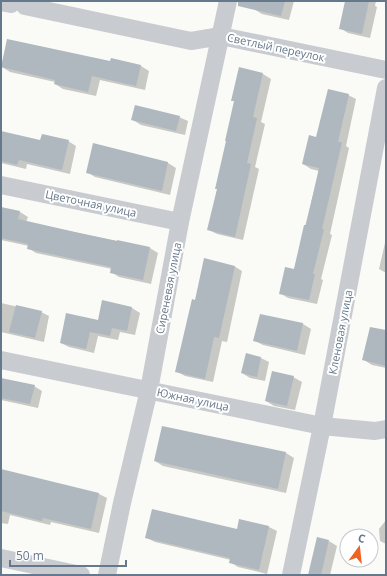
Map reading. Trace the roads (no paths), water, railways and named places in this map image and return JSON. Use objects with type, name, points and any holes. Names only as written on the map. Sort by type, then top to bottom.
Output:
[{"type":"street","name":"Сиреневая улица","points":[[107,575],[122,503],[149,390],[180,222],[228,1]]},
{"type":"street","name":"Светлый переулок","points":[[12,4],[191,41],[221,36],[386,70]]},
{"type":"street","name":"Кленовая улица","points":[[291,575],[322,426],[386,88]]},
{"type":"street","name":"Цветочная улица","points":[[1,185],[180,222]]},
{"type":"street","name":"Южная улица","points":[[1,360],[322,426],[375,432],[386,428]]},
{"type":"street","points":[[1,558],[81,575]]}]
